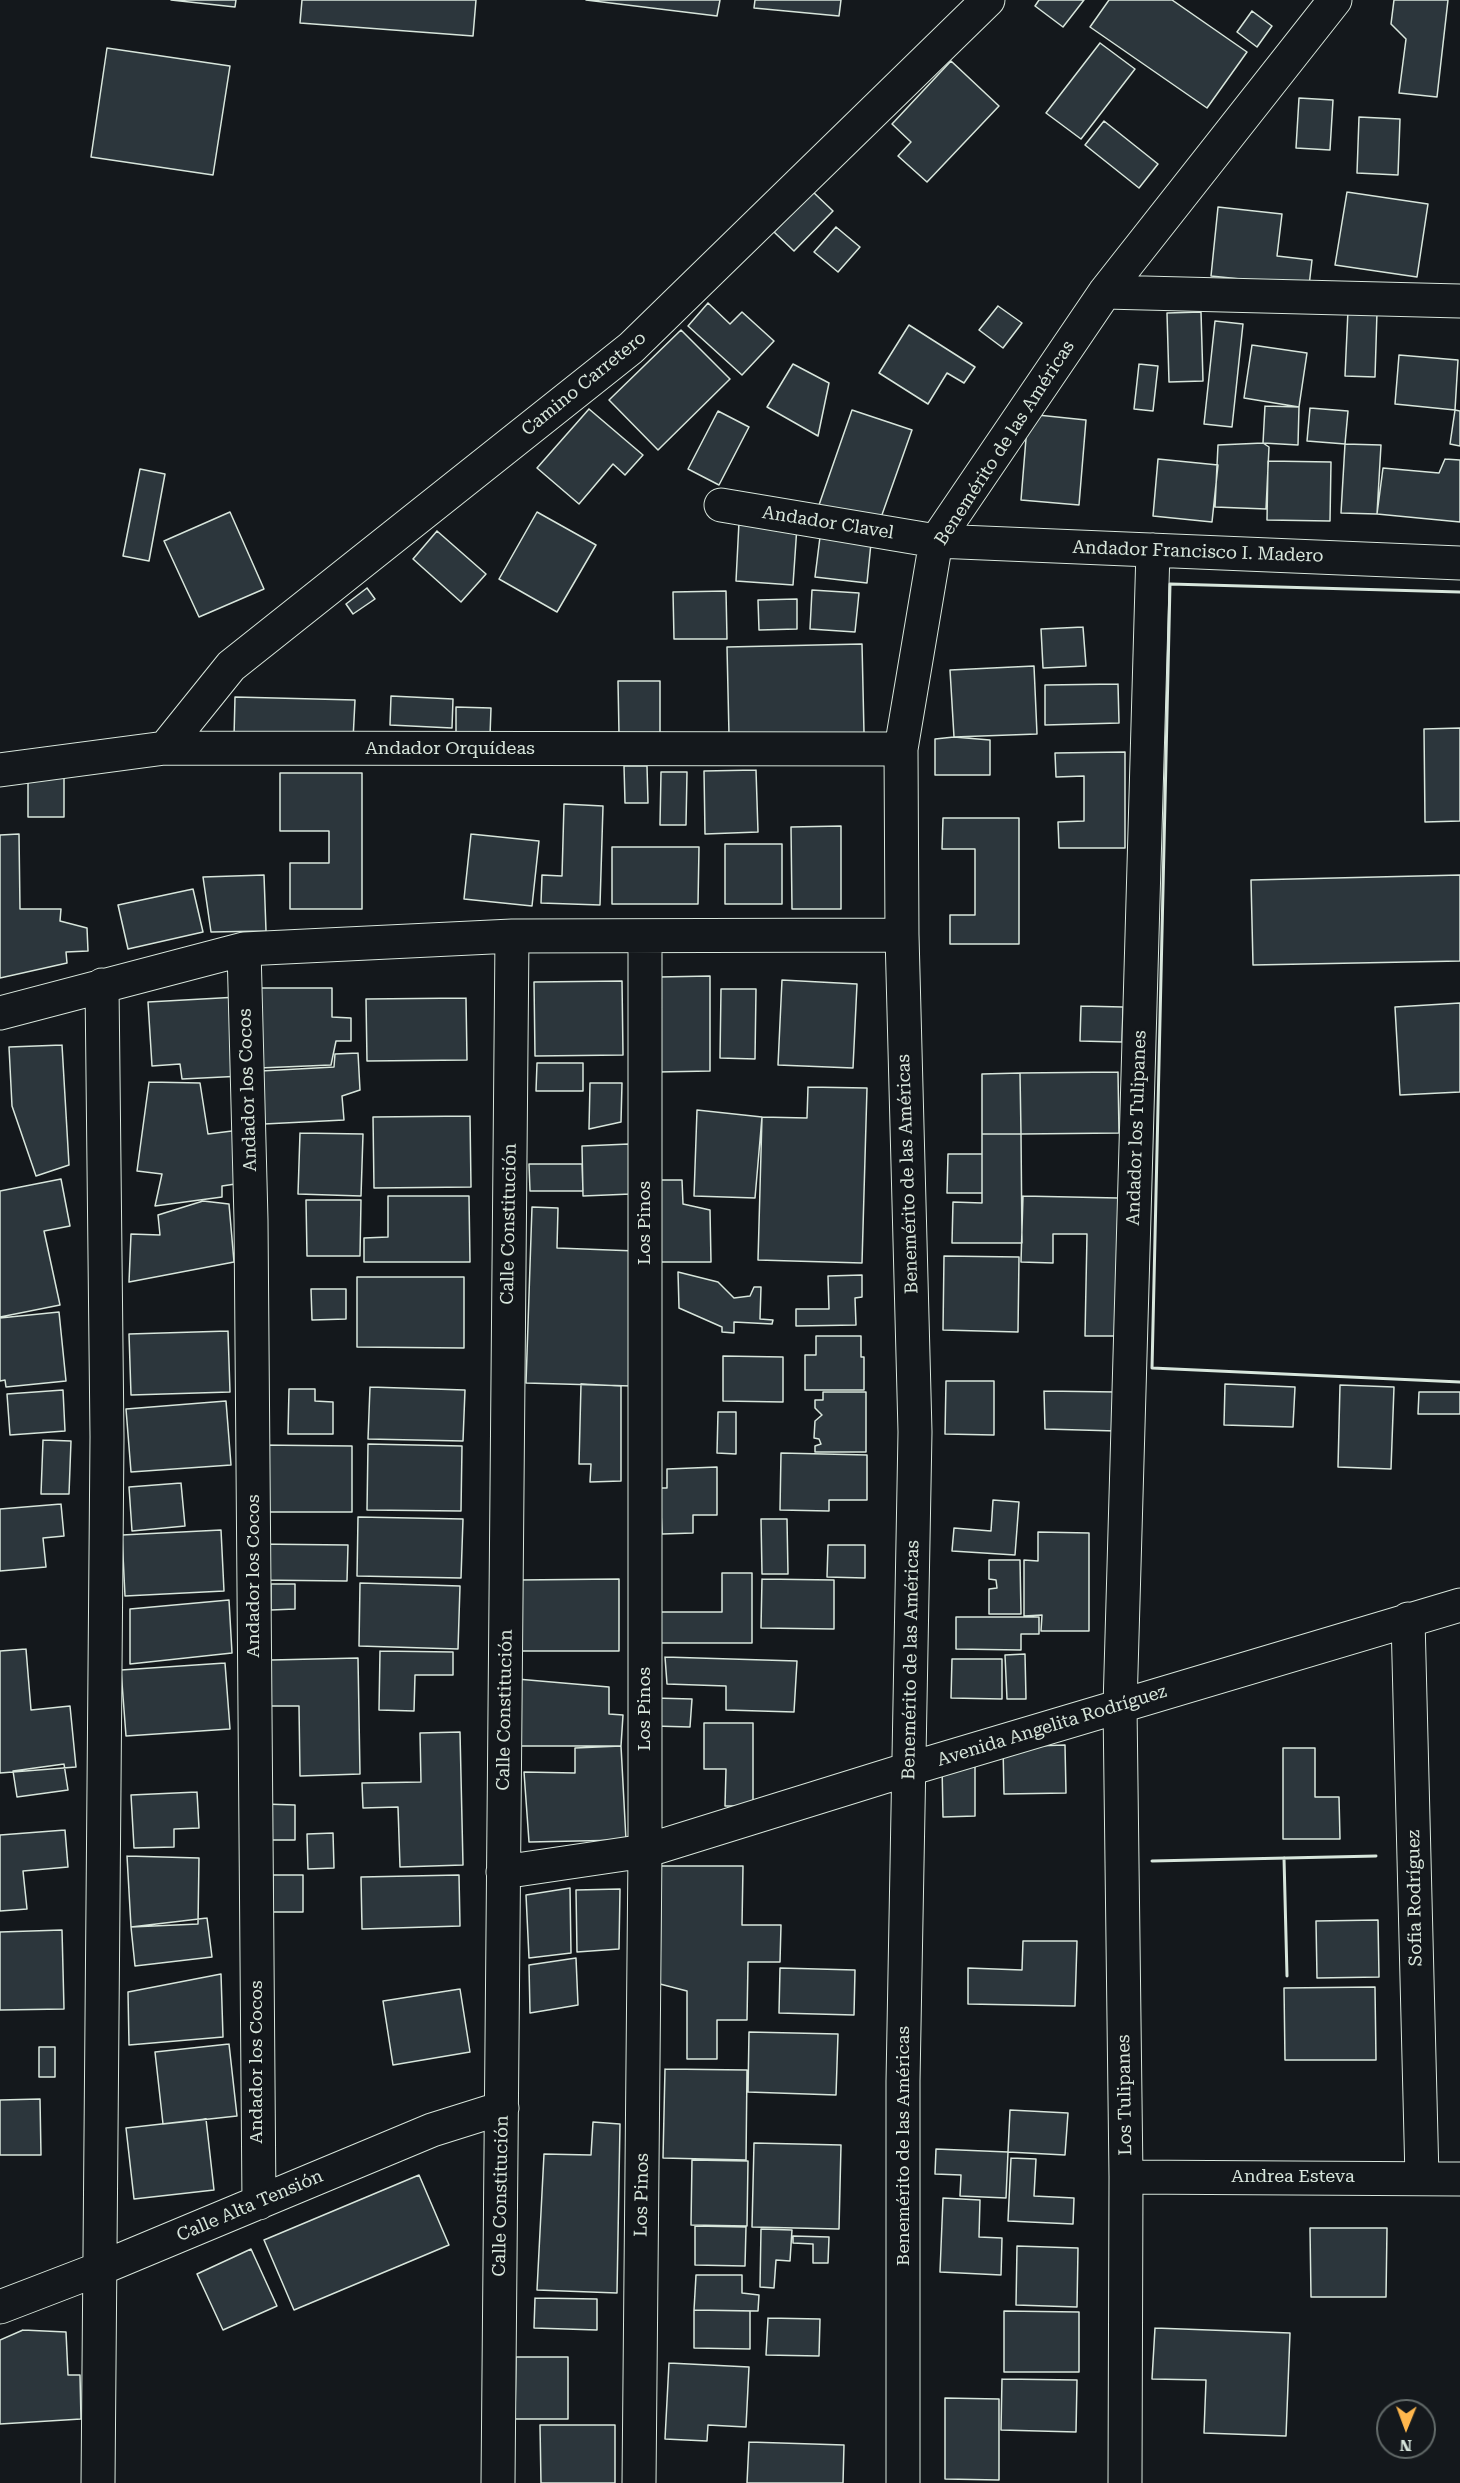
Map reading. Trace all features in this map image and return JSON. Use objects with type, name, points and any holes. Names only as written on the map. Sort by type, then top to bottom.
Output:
[{"type":"street","name":"Camino Carretero","points":[[165,748],[231,666],[631,348],[988,0]]},
{"type":"street","name":"Benemérito de las Américas","points":[[903,2483],[903,2081],[915,1432],[902,935],[901,749],[936,541],[1105,292],[1335,0]]},
{"type":"street","points":[[1105,292],[1460,301]]},
{"type":"street","name":"Andador Clavel","points":[[721,505],[936,541]]},
{"type":"street","name":"Andador Francisco I. Madero","points":[[936,541],[1460,563]]},
{"type":"street","name":"Andador los Tulipanes","points":[[1120,1706],[1153,550]]},
{"type":"street","name":"Andador Orquídeas","points":[[0,770],[165,748],[901,749]]},
{"type":"street","points":[[0,1013],[244,949],[512,936],[902,935]]},
{"type":"street","name":"Calle Constitución","points":[[498,2483],[512,936]]},
{"type":"street","name":"Los Pinos","points":[[639,2483],[645,1851],[645,936]]},
{"type":"street","name":"Andador los Cocos","points":[[244,949],[251,1244],[258,2203]]},
{"type":"street","points":[[98,2483],[107,1437],[102,985]]},
{"type":"street","name":"Avenida Angelita Rodríguez","points":[[503,1872],[645,1851],[909,1769],[1460,1605]]},
{"type":"street","name":"Sofia Rodríguez","points":[[1408,1619],[1422,2178]]},
{"type":"street","name":"Los Tulipanes","points":[[1120,1706],[1126,2177],[1125,2483]]},
{"type":"street","name":"Calle Alta Tensión","points":[[0,2307],[99,2269],[432,2130],[502,2109]]},
{"type":"street","name":"Andrea Esteva","points":[[1126,2177],[1460,2179]]},
{"type":"building","points":[[171,0],[236,0],[235,7]]},
{"type":"building","points":[[302,0],[476,0],[473,36],[300,23]]},
{"type":"building","points":[[586,0],[720,0],[717,16]]},
{"type":"building","points":[[755,0],[841,0],[839,16],[754,8]]},
{"type":"building","points":[[1039,0],[1084,0],[1063,27],[1035,6]]},
{"type":"building","points":[[1109,0],[1172,0],[1247,52],[1207,108],[1090,27]]},
{"type":"building","points":[[1394,0],[1448,0],[1437,97],[1399,93],[1406,39],[1391,24]]},
{"type":"building","points":[[1252,11],[1272,26],[1257,47],[1237,32]]},
{"type":"building","points":[[1100,43],[1135,69],[1081,139],[1046,113]]},
{"type":"building","points":[[107,48],[230,66],[213,175],[91,157]]},
{"type":"building","points":[[951,61],[999,106],[927,182],[898,156],[911,142],[892,124]]},
{"type":"building","points":[[1299,98],[1333,100],[1330,150],[1296,148]]},
{"type":"building","points":[[1359,117],[1400,119],[1398,175],[1357,173]]},
{"type":"building","points":[[1104,121],[1158,164],[1139,188],[1085,145]]},
{"type":"building","points":[[812,191],[833,211],[794,251],[774,232]]},
{"type":"building","points":[[1347,192],[1428,204],[1417,277],[1335,265]]},
{"type":"building","points":[[1218,207],[1282,214],[1277,256],[1312,260],[1309,286],[1211,276]]},
{"type":"building","points":[[836,227],[860,247],[838,272],[814,252]]},
{"type":"building","points":[[708,303],[730,324],[742,312],[774,341],[742,375],[688,326]]},
{"type":"building","points":[[998,306],[1022,323],[1003,348],[979,330]]},
{"type":"building","points":[[1348,310],[1377,312],[1375,377],[1345,376]]},
{"type":"building","points":[[1201,312],[1203,381],[1169,382],[1167,313]]},
{"type":"building","points":[[1215,321],[1243,324],[1232,427],[1204,424]]},
{"type":"building","points":[[909,325],[975,367],[964,383],[947,373],[928,404],[879,373]]},
{"type":"building","points":[[681,330],[730,379],[658,450],[609,400]]},
{"type":"building","points":[[1252,345],[1307,353],[1299,407],[1244,398]]},
{"type":"building","points":[[1399,355],[1458,360],[1455,410],[1395,404]]},
{"type":"building","points":[[793,364],[829,383],[818,436],[767,407]]},
{"type":"building","points":[[1139,364],[1158,366],[1153,411],[1134,409]]},
{"type":"building","points":[[1265,406],[1299,407],[1298,445],[1263,443]]},
{"type":"building","points":[[1310,408],[1348,411],[1345,444],[1307,441]]},
{"type":"building","points":[[589,409],[643,455],[625,475],[613,464],[579,504],[537,468]]},
{"type":"building","points":[[852,410],[912,430],[878,526],[819,505]]},
{"type":"building","points":[[1455,410],[1460,411],[1460,446],[1450,444]]},
{"type":"building","points":[[718,411],[749,427],[719,485],[688,469]]},
{"type":"building","points":[[1028,414],[1086,420],[1079,505],[1021,500]]},
{"type":"building","points":[[1263,443],[1269,447],[1266,509],[1215,507],[1218,445]]},
{"type":"building","points":[[1345,444],[1381,445],[1377,514],[1341,513]]},
{"type":"building","points":[[1158,459],[1218,465],[1212,522],[1153,516]]},
{"type":"building","points":[[1445,459],[1460,460],[1460,522],[1377,514],[1383,468],[1439,473]]},
{"type":"building","points":[[1268,461],[1331,462],[1330,521],[1267,520]]},
{"type":"building","points":[[140,469],[165,474],[149,561],[123,556]]},
{"type":"building","points":[[230,512],[264,589],[199,617],[164,541]]},
{"type":"building","points":[[537,512],[596,545],[557,612],[499,579]]},
{"type":"building","points":[[739,522],[797,526],[793,585],[736,581]]},
{"type":"building","points":[[437,531],[486,574],[461,602],[413,559]]},
{"type":"building","points":[[820,537],[871,543],[867,583],[815,577]]},
{"type":"building","points":[[367,588],[375,599],[353,614],[346,604]]},
{"type":"building","points":[[812,590],[859,593],[855,632],[810,629]]},
{"type":"building","points":[[726,591],[727,639],[674,639],[673,592]]},
{"type":"building","points":[[797,599],[797,629],[759,630],[758,600]]},
{"type":"building","points":[[1083,627],[1086,666],[1043,668],[1041,629]]},
{"type":"building","points":[[862,644],[864,733],[729,735],[727,647]]},
{"type":"building","points":[[1034,666],[1037,734],[954,737],[950,670]]},
{"type":"building","points":[[618,681],[660,681],[660,734],[619,734]]},
{"type":"building","points":[[1118,684],[1119,723],[1045,725],[1045,685]]},
{"type":"building","points":[[391,696],[453,699],[452,728],[390,725]]},
{"type":"building","points":[[235,697],[355,700],[353,740],[234,737]]},
{"type":"building","points":[[456,707],[491,708],[490,736],[456,734]]},
{"type":"building","points":[[1460,728],[1460,821],[1425,822],[1424,729]]},
{"type":"building","points":[[954,737],[990,740],[990,775],[935,775],[935,739]]},
{"type":"building","points":[[1125,752],[1125,848],[1059,848],[1058,822],[1084,821],[1084,776],[1056,777],[1055,753]]},
{"type":"building","points":[[624,766],[647,766],[648,803],[625,803]]},
{"type":"building","points":[[756,770],[758,832],[705,834],[704,771]]},
{"type":"building","points":[[661,772],[687,772],[686,825],[660,825]]},
{"type":"building","points":[[280,773],[362,773],[362,909],[290,909],[290,863],[329,863],[329,831],[280,831]]},
{"type":"building","points":[[28,776],[64,776],[64,817],[28,817]]},
{"type":"building","points":[[564,804],[603,806],[600,905],[541,903],[542,875],[562,876]]},
{"type":"building","points":[[943,818],[1019,818],[1019,944],[950,944],[950,915],[975,915],[975,849],[942,849]]},
{"type":"building","points":[[841,826],[841,909],[792,909],[791,827]]},
{"type":"building","points":[[19,834],[20,909],[61,909],[60,921],[87,928],[88,951],[66,952],[67,963],[0,978],[0,835]]},
{"type":"building","points":[[471,834],[539,841],[532,906],[464,899]]},
{"type":"building","points":[[725,844],[782,844],[782,904],[725,904]]},
{"type":"building","points":[[612,847],[699,847],[698,904],[612,904]]},
{"type":"building","points":[[264,875],[266,931],[211,932],[203,877]]},
{"type":"building","points":[[1460,875],[1460,961],[1253,965],[1251,880]]},
{"type":"building","points":[[193,889],[203,932],[128,949],[118,905]]},
{"type":"building","points":[[710,976],[710,1071],[658,1072],[659,977]]},
{"type":"building","points":[[782,980],[857,984],[853,1068],[778,1065]]},
{"type":"building","points":[[622,981],[623,1055],[535,1056],[534,982]]},
{"type":"building","points":[[259,988],[332,988],[332,1017],[351,1018],[351,1041],[336,1041],[331,1065],[259,1068]]},
{"type":"building","points":[[721,989],[756,989],[755,1059],[720,1058]]},
{"type":"building","points":[[238,997],[243,1076],[182,1079],[180,1064],[152,1066],[148,1002]]},
{"type":"building","points":[[466,998],[467,1060],[367,1061],[366,999]]},
{"type":"building","points":[[1460,1003],[1460,1092],[1400,1095],[1395,1007]]},
{"type":"building","points":[[1081,1006],[1123,1007],[1122,1042],[1080,1041]]},
{"type":"building","points":[[62,1045],[69,1165],[36,1176],[12,1106],[9,1047]]},
{"type":"building","points":[[358,1053],[360,1090],[342,1096],[344,1120],[264,1124],[261,1071],[334,1067],[335,1054]]},
{"type":"building","points":[[537,1063],[583,1063],[583,1091],[536,1091]]},
{"type":"building","points":[[1118,1072],[1119,1133],[1021,1134],[1020,1073]]},
{"type":"building","points":[[1020,1073],[1021,1134],[982,1134],[982,1074]]},
{"type":"building","points":[[149,1082],[200,1083],[208,1134],[240,1130],[242,1183],[222,1186],[222,1197],[155,1206],[162,1174],[137,1171]]},
{"type":"building","points":[[590,1083],[622,1083],[621,1122],[589,1129]]},
{"type":"building","points":[[808,1087],[867,1088],[862,1263],[758,1260],[762,1117],[807,1118]]},
{"type":"building","points":[[697,1110],[762,1117],[755,1198],[694,1196]]},
{"type":"building","points":[[470,1116],[471,1187],[374,1188],[373,1117]]},
{"type":"building","points":[[300,1133],[363,1134],[361,1196],[298,1194]]},
{"type":"building","points":[[982,1134],[1021,1134],[1022,1243],[952,1243],[953,1202],[982,1203]]},
{"type":"building","points":[[629,1144],[631,1194],[583,1196],[582,1146]]},
{"type":"building","points":[[948,1154],[982,1154],[982,1193],[947,1193]]},
{"type":"building","points":[[529,1164],[582,1164],[583,1191],[530,1191]]},
{"type":"building","points":[[61,1179],[70,1226],[44,1231],[60,1305],[0,1317],[0,1191]]},
{"type":"building","points":[[659,1180],[682,1180],[683,1204],[710,1210],[711,1262],[660,1262]]},
{"type":"building","points":[[388,1196],[469,1196],[470,1262],[364,1262],[364,1238],[388,1237]]},
{"type":"building","points":[[1023,1196],[1118,1198],[1116,1336],[1085,1336],[1087,1234],[1053,1234],[1053,1263],[1021,1262]]},
{"type":"building","points":[[306,1200],[361,1200],[360,1256],[307,1256]]},
{"type":"building","points":[[203,1201],[229,1204],[234,1262],[129,1282],[131,1234],[160,1235],[158,1215]]},
{"type":"building","points":[[532,1207],[558,1208],[557,1248],[636,1251],[632,1386],[526,1383]]},
{"type":"building","points":[[944,1256],[1019,1257],[1018,1332],[943,1330]]},
{"type":"building","points":[[678,1272],[718,1282],[734,1298],[750,1296],[754,1287],[761,1287],[760,1319],[773,1320],[772,1324],[734,1322],[734,1333],[722,1332],[722,1327],[679,1308]]},
{"type":"building","points":[[862,1275],[862,1297],[855,1298],[856,1325],[796,1326],[796,1309],[829,1309],[828,1276]]},
{"type":"building","points":[[357,1277],[464,1277],[464,1348],[357,1347]]},
{"type":"building","points":[[311,1289],[346,1289],[346,1319],[312,1320]]},
{"type":"building","points":[[59,1312],[66,1381],[6,1387],[5,1380],[0,1381],[0,1318]]},
{"type":"building","points":[[228,1331],[230,1392],[131,1395],[129,1334]]},
{"type":"building","points":[[816,1336],[861,1336],[861,1357],[864,1357],[864,1390],[805,1390],[805,1355],[816,1355]]},
{"type":"building","points":[[723,1356],[783,1357],[783,1402],[723,1401]]},
{"type":"building","points":[[946,1381],[994,1381],[994,1435],[945,1434]]},
{"type":"building","points":[[581,1384],[621,1386],[621,1481],[590,1482],[591,1464],[579,1464]]},
{"type":"building","points":[[1225,1384],[1295,1387],[1293,1427],[1224,1425]]},
{"type":"building","points":[[1340,1385],[1394,1387],[1391,1469],[1338,1467]]},
{"type":"building","points":[[370,1387],[465,1390],[463,1441],[368,1439]]},
{"type":"building","points":[[289,1389],[315,1389],[315,1401],[333,1402],[333,1434],[288,1434]]},
{"type":"building","points":[[63,1390],[65,1431],[10,1435],[7,1394]]},
{"type":"building","points":[[1044,1391],[1117,1392],[1116,1431],[1045,1429]]},
{"type":"building","points":[[823,1392],[866,1392],[866,1452],[815,1452],[815,1446],[821,1444],[819,1439],[814,1438],[815,1421],[822,1415],[815,1408],[815,1400],[823,1400]]},
{"type":"building","points":[[1419,1392],[1460,1392],[1460,1414],[1418,1414]]},
{"type":"building","points":[[226,1401],[231,1465],[131,1472],[126,1409]]},
{"type":"building","points":[[718,1412],[736,1412],[736,1454],[717,1453]]},
{"type":"building","points":[[43,1440],[71,1441],[69,1494],[41,1494]]},
{"type":"building","points":[[368,1444],[462,1446],[461,1511],[367,1510]]},
{"type":"building","points":[[260,1445],[352,1446],[352,1512],[260,1512]]},
{"type":"building","points":[[781,1453],[867,1455],[867,1500],[829,1500],[829,1511],[780,1510]]},
{"type":"building","points":[[717,1467],[717,1515],[693,1515],[693,1533],[662,1534],[660,1488],[667,1488],[667,1469]]},
{"type":"building","points":[[181,1483],[185,1526],[132,1531],[129,1487]]},
{"type":"building","points":[[993,1500],[1019,1502],[1015,1555],[952,1551],[954,1528],[991,1531]]},
{"type":"building","points":[[61,1504],[64,1536],[43,1538],[46,1567],[0,1571],[0,1509]]},
{"type":"building","points":[[358,1517],[463,1519],[461,1578],[357,1576]]},
{"type":"building","points":[[761,1519],[787,1519],[788,1574],[762,1574]]},
{"type":"building","points":[[221,1530],[224,1591],[125,1596],[122,1535]]},
{"type":"building","points":[[1038,1532],[1089,1533],[1089,1631],[1041,1631],[1042,1615],[1024,1616],[1024,1560],[1038,1561]]},
{"type":"building","points":[[255,1544],[348,1545],[347,1581],[255,1580]]},
{"type":"building","points":[[828,1545],[865,1545],[865,1578],[827,1577]]},
{"type":"building","points":[[989,1560],[1020,1560],[1021,1614],[989,1614],[989,1589],[997,1588],[996,1580],[989,1579]]},
{"type":"building","points":[[722,1573],[752,1573],[752,1643],[661,1643],[661,1612],[722,1612]]},
{"type":"building","points":[[619,1579],[619,1651],[517,1651],[517,1580]]},
{"type":"building","points":[[762,1579],[834,1580],[834,1629],[761,1628]]},
{"type":"building","points":[[360,1583],[460,1586],[458,1649],[359,1646]]},
{"type":"building","points":[[271,1584],[295,1584],[295,1609],[271,1610]]},
{"type":"building","points":[[229,1600],[232,1653],[130,1664],[130,1609]]},
{"type":"building","points":[[956,1617],[1039,1617],[1039,1634],[1021,1634],[1021,1650],[956,1649]]},
{"type":"building","points":[[26,1649],[31,1710],[70,1706],[76,1767],[0,1773],[0,1651]]},
{"type":"building","points":[[380,1651],[453,1652],[453,1675],[415,1675],[414,1711],[379,1710]]},
{"type":"building","points":[[1025,1654],[1026,1699],[1007,1699],[1005,1655]]},
{"type":"building","points":[[665,1657],[797,1661],[794,1712],[726,1710],[726,1686],[667,1684]]},
{"type":"building","points":[[358,1658],[360,1774],[300,1776],[299,1706],[271,1706],[271,1660]]},
{"type":"building","points":[[952,1659],[1002,1659],[1002,1699],[951,1698]]},
{"type":"building","points":[[225,1663],[230,1729],[126,1736],[121,1670]]},
{"type":"building","points":[[517,1679],[609,1687],[609,1714],[623,1715],[621,1746],[520,1746]]},
{"type":"building","points":[[654,1698],[692,1699],[690,1727],[654,1726]]},
{"type":"building","points":[[704,1723],[753,1723],[753,1806],[725,1806],[726,1769],[704,1769]]},
{"type":"building","points":[[460,1732],[463,1865],[400,1867],[398,1807],[363,1808],[362,1783],[421,1782],[420,1733]]},
{"type":"building","points":[[1065,1745],[1066,1793],[1004,1794],[1003,1747]]},
{"type":"building","points":[[621,1746],[626,1840],[529,1842],[524,1772],[575,1773],[575,1748]]},
{"type":"building","points":[[1283,1748],[1315,1748],[1315,1797],[1339,1797],[1340,1839],[1283,1839]]},
{"type":"building","points":[[64,1764],[68,1790],[17,1797],[13,1771]]},
{"type":"building","points":[[942,1765],[975,1765],[975,1816],[943,1817]]},
{"type":"building","points":[[197,1792],[199,1828],[174,1829],[174,1847],[134,1848],[131,1795]]},
{"type":"building","points":[[264,1804],[295,1805],[295,1840],[264,1840]]},
{"type":"building","points":[[65,1830],[68,1867],[23,1871],[27,1909],[0,1911],[0,1835]]},
{"type":"building","points":[[333,1833],[334,1868],[308,1869],[307,1834]]},
{"type":"building","points":[[127,1856],[199,1858],[198,1924],[131,1927]]},
{"type":"building","points":[[661,1866],[743,1866],[742,1925],[781,1925],[780,1962],[748,1962],[747,2020],[717,2020],[717,2059],[687,2059],[687,1991],[660,1984]]},
{"type":"building","points":[[273,1875],[303,1875],[303,1912],[273,1912]]},
{"type":"building","points":[[459,1875],[460,1926],[362,1929],[361,1877]]},
{"type":"building","points":[[570,1888],[571,1953],[529,1958],[526,1895]]},
{"type":"building","points":[[620,1889],[619,1949],[577,1952],[576,1890]]},
{"type":"building","points":[[207,1918],[212,1957],[135,1966],[131,1927]]},
{"type":"building","points":[[1378,1920],[1379,1977],[1317,1978],[1316,1921]]},
{"type":"building","points":[[62,1930],[64,2009],[0,2010],[0,1932]]},
{"type":"building","points":[[1023,1941],[1077,1941],[1075,2006],[968,2004],[968,1968],[1022,1970]]},
{"type":"building","points":[[576,1958],[578,2005],[530,2013],[529,1965]]},
{"type":"building","points":[[780,1968],[855,1970],[854,2015],[779,2013]]},
{"type":"building","points":[[221,1974],[223,2037],[129,2045],[128,1992]]},
{"type":"building","points":[[1375,1987],[1376,2060],[1285,2060],[1284,1988]]},
{"type":"building","points":[[460,1989],[470,2052],[393,2065],[383,2001]]},
{"type":"building","points":[[749,2032],[838,2034],[836,2095],[748,2092]]},
{"type":"building","points":[[229,2044],[237,2116],[163,2124],[155,2052]]},
{"type":"building","points":[[39,2047],[55,2047],[55,2077],[39,2077]]},
{"type":"building","points":[[665,2069],[747,2070],[746,2160],[663,2158]]},
{"type":"building","points":[[40,2099],[41,2155],[0,2155],[0,2100]]},
{"type":"building","points":[[1010,2110],[1068,2113],[1065,2155],[1008,2152]]},
{"type":"building","points":[[206,2119],[214,2190],[134,2199],[126,2128]]},
{"type":"building","points":[[593,2122],[620,2124],[617,2293],[537,2290],[544,2154],[591,2155]]},
{"type":"building","points":[[754,2143],[841,2145],[839,2229],[752,2227]]},
{"type":"building","points":[[936,2149],[1008,2152],[1006,2198],[960,2196],[961,2175],[935,2174]]},
{"type":"building","points":[[1011,2158],[1036,2159],[1034,2196],[1074,2198],[1073,2224],[1008,2221]]},
{"type":"building","points":[[692,2160],[748,2161],[747,2226],[691,2225]]},
{"type":"building","points":[[419,2175],[449,2245],[294,2310],[264,2240]]},
{"type":"building","points":[[943,2198],[980,2200],[979,2237],[1002,2238],[1001,2275],[940,2272]]},
{"type":"building","points":[[695,2226],[746,2227],[745,2266],[695,2265]]},
{"type":"building","points":[[1310,2228],[1387,2228],[1386,2297],[1311,2297]]},
{"type":"building","points":[[761,2229],[792,2230],[790,2261],[776,2260],[774,2288],[760,2287]]},
{"type":"building","points":[[793,2236],[829,2237],[828,2263],[813,2263],[813,2244],[793,2243]]},
{"type":"building","points":[[1017,2246],[1078,2248],[1077,2307],[1016,2305]]},
{"type":"building","points":[[251,2249],[277,2306],[223,2330],[197,2274]]},
{"type":"building","points":[[696,2275],[742,2275],[742,2293],[759,2295],[758,2311],[694,2310]]},
{"type":"building","points":[[535,2298],[597,2299],[597,2330],[534,2328]]},
{"type":"building","points":[[694,2310],[750,2311],[750,2349],[694,2348]]},
{"type":"building","points":[[1004,2311],[1079,2312],[1079,2372],[1004,2372]]},
{"type":"building","points":[[768,2318],[820,2319],[819,2356],[766,2355]]},
{"type":"building","points":[[1155,2328],[1290,2333],[1286,2436],[1204,2433],[1206,2380],[1152,2379]]},
{"type":"building","points":[[23,2330],[66,2332],[68,2375],[80,2375],[81,2419],[0,2424],[0,2340]]},
{"type":"building","points":[[516,2357],[568,2357],[568,2419],[515,2419]]},
{"type":"building","points":[[669,2363],[749,2367],[746,2427],[708,2425],[707,2441],[665,2439]]},
{"type":"building","points":[[1002,2379],[1077,2380],[1076,2432],[1001,2430]]},
{"type":"building","points":[[945,2398],[999,2399],[999,2480],[945,2479]]},
{"type":"building","points":[[540,2425],[615,2425],[615,2483],[541,2483]]},
{"type":"building","points":[[749,2442],[844,2445],[843,2483],[747,2483]]},
{"type":"wall","points":[[1460,592],[1170,584],[1152,1368],[1460,1382]]},
{"type":"wall","points":[[1152,1861],[1376,1856]]},
{"type":"wall","points":[[1284,1858],[1287,1976]]}]
